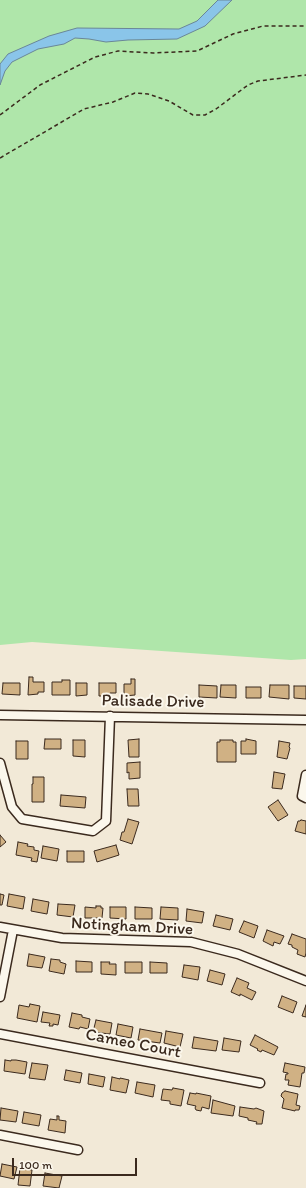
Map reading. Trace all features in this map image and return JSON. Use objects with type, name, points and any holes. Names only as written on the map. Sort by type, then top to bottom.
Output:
[{"type":"street","name":"Palisade Drive","points":[[0,715],[306,720]]},
{"type":"street","points":[[0,763],[12,808],[22,819],[93,831],[106,821],[110,716]]},
{"type":"street","points":[[306,775],[302,796],[306,798]]},
{"type":"street","name":"Notingham Drive","points":[[0,927],[62,938],[191,942],[238,954],[306,981]]},
{"type":"street","points":[[0,997],[13,930]]},
{"type":"street","name":"Cameo Court","points":[[0,1034],[260,1083]]},
{"type":"street","points":[[0,1135],[78,1150]]},
{"type":"path","points":[[0,115],[40,84],[95,57],[118,51],[153,54],[197,51],[233,34],[263,26],[306,26]]},
{"type":"path","points":[[0,158],[84,108],[113,102],[135,93],[148,94],[169,101],[193,115],[205,115],[216,109],[248,85],[258,81],[306,76]]},
{"type":"green space","points":[[0,0],[306,0],[306,659],[291,660],[32,642],[0,645]]},
{"type":"water","points":[[218,0],[232,0],[205,26],[177,39],[106,42],[75,38],[64,44],[38,49],[12,62],[5,71],[0,85],[0,64],[8,54],[49,36],[77,28],[179,29],[197,21]]},
{"type":"building","points":[[29,677],[33,677],[33,682],[44,682],[44,692],[28,695]]},
{"type":"building","points":[[131,679],[135,679],[135,695],[124,696],[124,684],[131,684]]},
{"type":"building","points":[[62,680],[70,680],[70,695],[52,695],[52,682],[62,682]]},
{"type":"building","points":[[3,683],[20,683],[20,695],[2,694]]},
{"type":"building","points":[[76,683],[87,683],[87,695],[76,696]]},
{"type":"building","points":[[99,683],[116,683],[116,693],[110,693],[110,695],[106,696],[99,696]]},
{"type":"building","points":[[199,685],[217,686],[217,698],[199,697]]},
{"type":"building","points":[[221,685],[236,685],[236,698],[220,697]]},
{"type":"building","points":[[270,685],[289,685],[289,699],[269,697]]},
{"type":"building","points":[[294,686],[306,686],[306,699],[294,698]]},
{"type":"building","points":[[246,687],[261,687],[261,698],[246,698]]},
{"type":"building","points":[[45,739],[61,739],[61,749],[44,749]]},
{"type":"building","points":[[139,739],[139,757],[129,757],[128,740]]},
{"type":"building","points":[[246,739],[256,741],[256,754],[241,754],[241,741],[246,741]]},
{"type":"building","points":[[73,740],[85,740],[85,757],[73,756]]},
{"type":"building","points":[[220,740],[233,740],[233,742],[236,742],[236,762],[217,762],[217,742],[220,742]]},
{"type":"building","points":[[16,741],[28,741],[28,759],[16,759]]},
{"type":"building","points":[[279,741],[290,743],[287,759],[277,757]]},
{"type":"building","points":[[140,762],[140,778],[129,779],[129,772],[127,773],[127,763]]},
{"type":"building","points":[[274,772],[285,774],[282,789],[272,788]]},
{"type":"building","points":[[33,777],[44,777],[44,802],[32,802]]},
{"type":"building","points":[[127,789],[138,789],[139,806],[128,806]]},
{"type":"building","points":[[61,795],[86,797],[85,808],[60,806]]},
{"type":"building","points":[[278,800],[288,815],[278,821],[268,807]]},
{"type":"building","points":[[128,819],[139,822],[132,844],[120,840]]},
{"type":"building","points":[[298,821],[306,821],[306,834],[295,831]]},
{"type":"building","points":[[0,835],[6,842],[0,847]]},
{"type":"building","points":[[18,842],[28,844],[27,846],[34,847],[34,850],[39,851],[37,862],[31,861],[32,858],[16,855]]},
{"type":"building","points":[[116,845],[119,855],[97,862],[94,851]]},
{"type":"building","points":[[43,846],[59,849],[57,861],[41,858]]},
{"type":"building","points":[[67,851],[84,851],[84,862],[67,862]]},
{"type":"building","points":[[0,894],[4,895],[2,905],[0,905]]},
{"type":"building","points":[[9,894],[25,897],[23,909],[7,906]]},
{"type":"building","points":[[33,899],[49,902],[47,914],[31,911]]},
{"type":"building","points":[[58,904],[75,905],[73,917],[57,915]]},
{"type":"building","points":[[96,906],[101,906],[101,908],[103,908],[102,918],[85,918],[85,907],[96,908]]},
{"type":"building","points":[[110,907],[126,907],[126,919],[110,918]]},
{"type":"building","points":[[135,907],[152,908],[152,919],[135,919]]},
{"type":"building","points":[[161,907],[178,908],[178,920],[160,919]]},
{"type":"building","points":[[187,909],[204,912],[202,923],[186,921]]},
{"type":"building","points":[[216,915],[233,919],[230,930],[213,926]]},
{"type":"building","points":[[244,921],[258,926],[254,938],[239,932]]},
{"type":"building","points":[[267,930],[284,936],[280,944],[274,942],[273,946],[263,941]]},
{"type":"building","points":[[292,934],[306,939],[305,957],[297,954],[298,950],[292,947],[292,945],[288,944]]},
{"type":"building","points":[[29,954],[45,957],[42,968],[27,966]]},
{"type":"building","points":[[51,959],[60,960],[60,962],[66,964],[64,974],[49,971]]},
{"type":"building","points":[[76,961],[92,962],[92,972],[76,972]]},
{"type":"building","points":[[101,962],[116,964],[116,975],[101,974]]},
{"type":"building","points":[[125,962],[142,962],[142,973],[125,973]]},
{"type":"building","points":[[150,962],[167,963],[167,973],[150,973]]},
{"type":"building","points":[[184,965],[200,967],[198,980],[182,977]]},
{"type":"building","points":[[210,970],[225,974],[222,985],[207,981]]},
{"type":"building","points":[[237,978],[249,983],[247,988],[256,992],[252,1000],[240,994],[240,996],[231,992]]},
{"type":"building","points":[[282,996],[297,1002],[293,1013],[278,1007]]},
{"type":"building","points":[[30,1004],[40,1006],[37,1022],[17,1018],[19,1005],[29,1007]]},
{"type":"building","points":[[306,1005],[306,1017],[302,1016]]},
{"type":"building","points":[[43,1012],[60,1015],[58,1025],[53,1024],[53,1026],[49,1026],[50,1023],[41,1022]]},
{"type":"building","points":[[72,1013],[82,1015],[82,1017],[90,1019],[88,1029],[69,1027]]},
{"type":"building","points":[[96,1020],[112,1023],[110,1034],[93,1032]]},
{"type":"building","points":[[118,1024],[133,1027],[131,1038],[116,1035]]},
{"type":"building","points":[[140,1029],[162,1033],[160,1043],[138,1040]]},
{"type":"building","points":[[166,1031],[183,1034],[180,1047],[164,1043]]},
{"type":"building","points":[[255,1035],[278,1047],[274,1055],[262,1050],[261,1052],[250,1045]]},
{"type":"building","points":[[194,1037],[218,1041],[216,1051],[192,1048]]},
{"type":"building","points":[[224,1038],[241,1041],[239,1052],[222,1050]]},
{"type":"building","points":[[5,1060],[27,1062],[25,1074],[4,1071]]},
{"type":"building","points":[[32,1063],[48,1065],[45,1080],[29,1078]]},
{"type":"building","points":[[285,1063],[305,1067],[304,1073],[302,1073],[300,1087],[288,1085],[289,1080],[285,1080],[286,1074],[288,1073],[283,1072]]},
{"type":"building","points":[[66,1070],[82,1073],[80,1083],[64,1080]]},
{"type":"building","points":[[89,1074],[105,1077],[103,1087],[88,1084]]},
{"type":"building","points":[[112,1077],[129,1080],[126,1093],[110,1090]]},
{"type":"building","points":[[137,1082],[155,1085],[153,1097],[135,1093]]},
{"type":"building","points":[[173,1088],[184,1090],[181,1106],[170,1104],[170,1101],[161,1100],[163,1089],[172,1090]]},
{"type":"building","points":[[285,1091],[298,1094],[296,1105],[300,1106],[299,1110],[295,1111],[282,1108],[284,1099],[281,1096]]},
{"type":"building","points":[[190,1093],[211,1096],[209,1109],[202,1107],[201,1111],[196,1110],[196,1106],[187,1104]]},
{"type":"building","points":[[213,1100],[235,1106],[233,1116],[211,1113]]},
{"type":"building","points":[[240,1107],[256,1108],[264,1111],[262,1124],[256,1124],[257,1122],[239,1116]]},
{"type":"building","points":[[1,1108],[18,1111],[16,1122],[0,1120]]},
{"type":"building","points":[[24,1112],[41,1115],[39,1126],[22,1123]]},
{"type":"building","points":[[57,1116],[59,1116],[59,1120],[66,1121],[65,1133],[48,1130],[50,1119],[57,1120]]},
{"type":"building","points":[[2,1164],[17,1167],[14,1179],[0,1176]]},
{"type":"building","points":[[20,1168],[32,1170],[30,1186],[18,1185]]},
{"type":"building","points":[[45,1173],[62,1176],[59,1188],[43,1186]]}]
